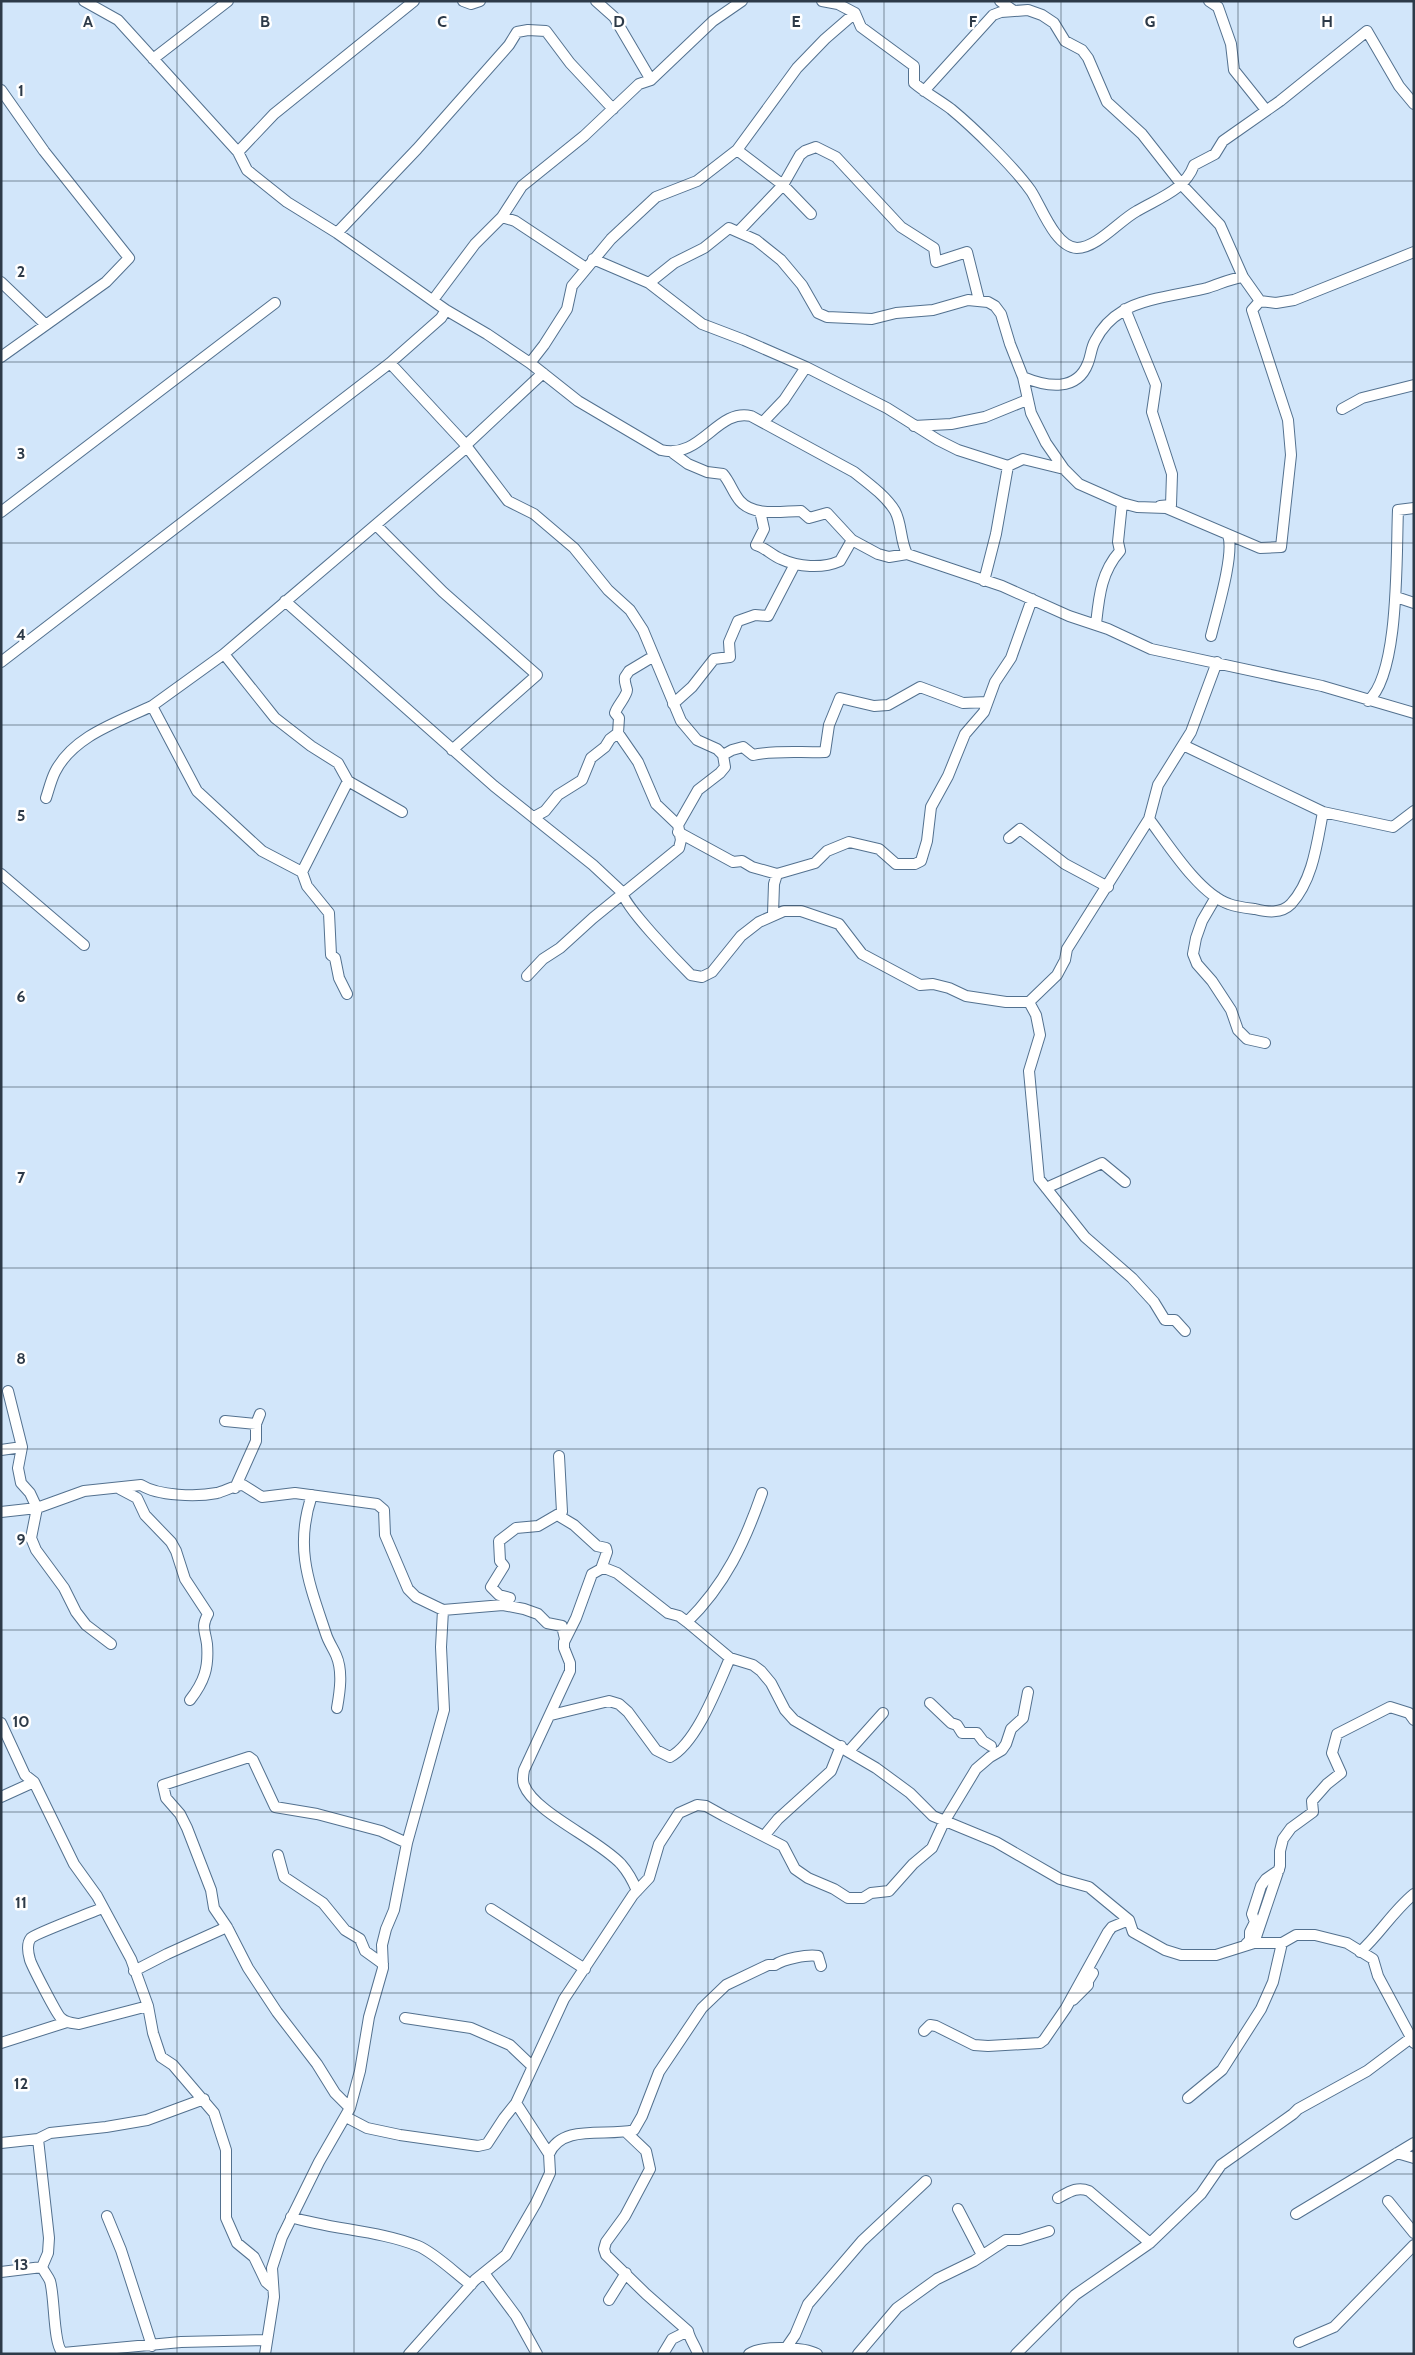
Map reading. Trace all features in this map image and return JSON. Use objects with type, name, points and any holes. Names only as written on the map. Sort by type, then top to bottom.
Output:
[{"type":"street","points":[[84,1],[118,20],[238,152],[247,170],[287,202],[338,233],[446,310],[487,334],[530,363],[578,401],[661,450],[673,453],[688,464],[707,472],[723,474],[740,500],[748,507],[760,511],[801,511],[810,518],[827,513],[852,540],[878,554],[889,557],[907,554],[1032,599],[1069,616],[1096,624],[1151,649],[1322,686],[1414,713]]},
{"type":"street","points":[[153,59],[228,1]]},
{"type":"street","points":[[238,152],[274,114],[414,1]]},
{"type":"street","points":[[463,1],[471,4],[480,1]]},
{"type":"street","points":[[596,1],[614,18],[652,80]]},
{"type":"street","points":[[433,300],[475,244],[502,217],[522,186],[584,136],[639,84],[652,80],[713,21],[742,1]]},
{"type":"street","points":[[822,1],[838,4],[856,13],[861,27],[914,66],[914,83],[953,111],[1024,182],[1045,218],[1068,246],[1075,248],[1086,247],[1135,212],[1182,185],[1191,174],[1194,165],[1215,154],[1223,141],[1367,31],[1399,86],[1414,104]]},
{"type":"street","points":[[1000,1],[1014,10]]},
{"type":"street","points":[[1209,1],[1218,7],[1231,44],[1234,70],[1266,110]]},
{"type":"street","points":[[924,91],[985,22],[1000,12],[1028,10],[1048,18],[1054,23],[1065,41],[1082,50],[1088,58],[1107,102],[1142,134],[1182,185],[1220,225],[1243,277],[1260,301],[1276,303],[1294,300],[1414,252]]},
{"type":"street","points":[[530,363],[567,309],[572,286],[611,239],[656,197],[697,181],[737,150],[797,68],[825,39],[856,13]]},
{"type":"street","points":[[338,233],[417,149],[509,45],[517,32],[528,30],[546,31],[570,63],[614,108]]},
{"type":"street","points":[[1,90],[44,151],[78,190],[129,258],[106,282],[1,357]]},
{"type":"street","points":[[739,231],[783,186],[800,155],[810,148],[823,149],[836,157],[901,227],[934,248],[936,262],[967,252],[978,300]]},
{"type":"street","points":[[737,150],[783,186],[811,214]]},
{"type":"street","points":[[502,217],[515,221],[586,268]]},
{"type":"street","points":[[649,283],[674,263],[704,248],[725,233],[725,229],[739,231],[756,240],[780,260],[802,285],[818,313],[827,317],[872,319],[896,313],[933,310],[968,300],[988,302],[1001,314],[1010,344],[1024,377],[1027,400],[1046,443],[1064,469],[1079,484],[1122,503],[1137,507],[1171,505],[1172,474],[1152,412],[1156,385],[1125,309]]},
{"type":"street","points":[[593,260],[649,283],[696,321],[806,367],[887,408],[914,426],[958,450],[1008,466],[1023,459],[1064,469]]},
{"type":"street","points":[[1024,377],[1044,384],[1061,386],[1068,384],[1083,373],[1095,340],[1105,326],[1125,309],[1182,292],[1207,288],[1224,280],[1243,277]]},
{"type":"street","points":[[1,282],[45,324]]},
{"type":"street","points":[[1159,506],[1260,548],[1281,547],[1291,455],[1288,420],[1252,310],[1260,301]]},
{"type":"street","points":[[1,512],[276,303]]},
{"type":"street","points":[[1,662],[390,363],[441,318],[446,310]]},
{"type":"street","points":[[390,363],[466,446],[508,501],[534,514],[574,548],[608,590],[630,610],[643,630],[681,721],[696,740],[723,755],[725,767],[698,790],[678,828],[681,840],[679,848],[623,893],[560,948],[543,958],[527,976]]},
{"type":"street","points":[[763,422],[784,400],[806,367]]},
{"type":"street","points":[[46,798],[54,773],[63,759],[80,743],[98,731],[152,706],[224,654],[466,446],[543,373]]},
{"type":"street","points":[[1342,409],[1362,398],[1414,385]]},
{"type":"street","points":[[914,426],[951,424],[985,418],[1027,400]]},
{"type":"street","points":[[673,453],[686,449],[734,416],[744,414],[763,422],[854,472],[868,482],[895,511],[907,554]]},
{"type":"street","points":[[984,581],[996,534],[1008,466]]},
{"type":"street","points":[[1096,624],[1104,575],[1110,562],[1120,551],[1118,542],[1122,503]]},
{"type":"street","points":[[1368,701],[1375,694],[1384,674],[1396,598],[1398,510],[1414,508]]},
{"type":"street","points":[[760,511],[764,529],[756,545],[767,548],[779,558],[795,564],[818,566],[840,562],[852,540]]},
{"type":"street","points":[[376,525],[443,592],[537,675],[452,750]]},
{"type":"street","points":[[1211,636],[1229,556],[1228,535]]},
{"type":"street","points":[[673,704],[692,687],[714,658],[730,657],[729,642],[738,620],[755,615],[768,616],[795,564]]},
{"type":"street","points":[[1396,598],[1414,603]]},
{"type":"street","points":[[654,656],[629,671],[625,677],[627,690],[625,698],[618,704],[615,713],[619,718],[618,733],[638,762],[656,804],[678,828],[734,862],[742,861],[752,867],[777,874],[815,863],[827,851],[849,842],[879,849],[896,864],[915,864],[921,861],[927,841],[931,807],[948,776],[965,734],[984,712],[995,682],[1011,658],[1032,599]]},
{"type":"street","points":[[285,601],[452,750],[623,893],[624,899],[636,914],[680,964],[697,977],[712,972],[741,936],[752,926],[773,914],[784,911],[801,911],[839,924],[862,954],[920,985],[933,984],[949,988],[966,996],[1006,1002],[1029,1002],[1061,968],[1067,949],[1108,887],[1149,819],[1158,785],[1183,745],[1198,715],[1217,662]]},
{"type":"street","points":[[224,654],[274,718],[311,746],[338,763],[348,781],[402,812]]},
{"type":"street","points":[[723,755],[743,747],[753,755],[770,751],[786,754],[826,752],[829,726],[840,698],[874,706],[888,705],[920,688],[963,703],[987,702]]},
{"type":"street","points":[[152,706],[197,791],[262,851],[302,872],[313,895],[329,913],[331,955],[335,958],[339,978],[347,994]]},
{"type":"street","points":[[534,817],[545,811],[558,795],[582,780],[591,758],[606,747],[610,739],[618,733]]},
{"type":"street","points":[[1183,745],[1323,812],[1393,827],[1414,812]]},
{"type":"street","points":[[302,872],[348,781]]},
{"type":"street","points":[[1149,819],[1198,882],[1216,897],[1228,904],[1270,913],[1289,906],[1299,893],[1312,864],[1323,812]]},
{"type":"street","points":[[1009,838],[1020,829],[1065,864],[1108,887]]},
{"type":"street","points":[[1,874],[84,945]]},
{"type":"street","points":[[773,914],[774,884],[777,874]]},
{"type":"street","points":[[1216,897],[1202,921],[1193,954],[1197,964],[1212,981],[1230,1010],[1238,1030],[1247,1039],[1265,1043]]},
{"type":"street","points":[[1029,1002],[1036,1015],[1040,1030],[1039,1044],[1029,1072],[1029,1091],[1039,1179],[1086,1237],[1132,1278],[1154,1302],[1165,1320],[1175,1320],[1185,1331]]},
{"type":"street","points":[[1046,1188],[1102,1162],[1125,1182]]},
{"type":"street","points":[[8,1391],[22,1447],[18,1468],[21,1483],[30,1494],[37,1508],[31,1538],[36,1550],[64,1588],[76,1612],[86,1625],[111,1644]]},
{"type":"street","points":[[235,1488],[256,1441],[256,1424],[260,1414]]},
{"type":"street","points":[[225,1421],[256,1424]]},
{"type":"street","points":[[1,1450],[22,1447]]},
{"type":"street","points":[[503,1605],[510,1598],[499,1595],[491,1587],[504,1566],[500,1560],[499,1541],[516,1528],[538,1526],[559,1516],[562,1512],[560,1456]]},
{"type":"street","points":[[1,1512],[37,1508],[84,1491],[141,1486],[148,1490],[182,1495],[214,1494],[239,1485],[247,1486],[262,1497],[290,1494],[312,1495],[377,1504],[384,1510],[385,1535],[408,1589],[416,1597],[443,1610],[503,1605],[534,1612],[547,1623],[560,1625],[565,1639]]},
{"type":"street","points":[[137,1498],[141,1486]]},
{"type":"street","points":[[120,1489],[137,1498],[145,1516],[161,1530],[176,1551],[185,1579],[208,1614],[203,1623],[206,1643],[205,1679],[190,1700]]},
{"type":"street","points":[[687,1622],[702,1607],[742,1545],[762,1492]]},
{"type":"street","points":[[312,1495],[305,1517],[302,1539],[304,1563],[327,1636],[337,1657],[341,1684],[337,1708]]},
{"type":"street","points":[[559,1516],[574,1525],[597,1546],[606,1548],[607,1552],[601,1568],[590,1579],[576,1618],[565,1639],[564,1648],[570,1663],[570,1671],[524,1770],[522,1781],[529,1794],[543,1807],[601,1846],[622,1864],[637,1891]]},
{"type":"street","points":[[601,1568],[617,1573],[668,1613],[687,1622],[730,1658],[753,1666],[761,1671],[771,1683],[785,1710],[794,1720],[845,1748],[910,1793],[926,1810],[944,1822],[996,1842],[1060,1879],[1089,1887],[1129,1920],[1133,1932],[1149,1942],[1181,1955],[1216,1955],[1254,1944],[1282,1944],[1296,1935],[1316,1935],[1347,1943],[1373,1959],[1378,1976],[1412,2041],[1367,2071],[1298,2108],[1293,2114],[1221,2165],[1201,2194],[1150,2243],[1075,2295],[1016,2354]]},
{"type":"street","points":[[265,2354],[274,2297],[272,2268],[282,2237],[348,2113],[364,2054],[369,2017],[383,1964],[382,1946],[386,1929],[394,1910],[407,1843],[444,1710],[441,1647],[443,1610]]},
{"type":"street","points":[[551,1715],[609,1701],[619,1704],[628,1712],[656,1750],[670,1757],[680,1750],[706,1714],[730,1658]]},
{"type":"street","points":[[407,1843],[382,1832],[317,1814],[275,1807],[253,1760],[249,1757],[163,1785],[166,1798],[180,1814],[187,1828],[211,1890],[214,1908],[227,1927],[248,1968],[277,2012],[317,2064],[348,2113],[367,2128],[400,2135],[478,2146],[487,2144],[516,2103],[564,1999],[637,1891],[649,1878],[659,1844],[679,1813],[696,1805],[706,1806],[783,1846],[795,1868],[808,1878],[834,1889],[848,1898],[862,1898],[871,1893],[889,1891],[913,1864],[932,1848],[944,1822],[970,1778],[986,1760],[1002,1750],[1009,1738],[1011,1729],[1021,1722],[1028,1692]]},
{"type":"street","points":[[930,1702],[951,1723],[957,1725],[962,1732],[977,1732],[983,1741],[991,1746],[986,1760]]},
{"type":"street","points":[[1254,1944],[1279,1870],[1281,1846],[1289,1829],[1313,1812],[1312,1801],[1327,1784],[1341,1773],[1332,1753],[1337,1734],[1390,1707],[1409,1713],[1414,1720]]},
{"type":"street","points":[[764,1836],[778,1819],[831,1771],[845,1748],[883,1713]]},
{"type":"street","points":[[1,1723],[25,1775],[34,1782],[74,1864],[97,1896],[127,1950],[148,2006],[152,2033],[162,2057],[204,2099],[214,2113],[226,2150],[226,2218],[236,2243],[254,2257],[266,2282],[273,2288]]},
{"type":"street","points":[[1,1796],[34,1782]]},
{"type":"street","points":[[278,1855],[284,1877],[322,1903],[345,1930],[360,1939],[365,1951],[383,1964]]},
{"type":"street","points":[[1244,1946],[1250,1940],[1250,1932],[1256,1922],[1252,1914],[1262,1886],[1266,1879],[1279,1870]]},
{"type":"street","points":[[1360,1952],[1373,1940],[1401,1904],[1414,1894]]},
{"type":"street","points":[[67,2022],[56,2012],[30,1962],[28,1946],[31,1938],[41,1932],[61,1926],[102,1908]]},
{"type":"street","points":[[491,1909],[585,1969]]},
{"type":"street","points":[[924,2031],[930,2025],[936,2026],[974,2045],[1040,2043],[1067,2006],[1088,1985],[1093,1974],[1094,1959],[1112,1927],[1129,1920]]},
{"type":"street","points":[[134,1971],[227,1927]]},
{"type":"street","points":[[1188,2098],[1222,2070],[1261,2009],[1273,1982],[1282,1944]]},
{"type":"street","points":[[409,2354],[471,2285],[506,2255],[536,2203],[550,2173],[549,2154],[552,2147],[568,2136],[634,2130],[642,2116],[659,2072],[702,2008],[726,1985],[768,1965],[775,1965],[780,1961],[797,1959],[807,1955],[818,1956],[821,1966]]},
{"type":"street","points":[[1,2043],[67,2022],[79,2024],[148,2006]]},
{"type":"street","points":[[406,2018],[471,2028],[510,2045],[532,2066]]},
{"type":"street","points":[[1,2143],[38,2140],[50,2133],[61,2131],[106,2127],[148,2120],[204,2099]]},
{"type":"street","points":[[516,2103],[549,2154]]},
{"type":"street","points":[[626,2132],[646,2151],[650,2169],[625,2216],[606,2242],[604,2249],[606,2255],[688,2331],[690,2340],[696,2345],[698,2354]]},
{"type":"street","points":[[38,2140],[49,2238],[48,2253],[42,2267]]},
{"type":"street","points":[[1296,2214],[1414,2143]]},
{"type":"street","points":[[1397,2153],[1414,2158]]},
{"type":"street","points":[[786,2348],[795,2335],[808,2304],[862,2241],[926,2181]]},
{"type":"street","points":[[1058,2198],[1072,2190],[1081,2188],[1089,2191],[1150,2243]]},
{"type":"street","points":[[1388,2201],[1414,2233]]},
{"type":"street","points":[[958,2208],[982,2255]]},
{"type":"street","points":[[107,2216],[121,2250],[152,2346]]},
{"type":"street","points":[[291,2217],[311,2223],[393,2238],[420,2247],[471,2285]]},
{"type":"street","points":[[858,2354],[897,2308],[937,2279],[1006,2240],[1020,2240],[1048,2231]]},
{"type":"street","points":[[1299,2342],[1334,2327],[1414,2245]]},
{"type":"street","points":[[1,2272],[42,2267]]},
{"type":"street","points":[[42,2267],[49,2279],[54,2304],[57,2345],[63,2354],[181,2342],[266,2340]]},
{"type":"street","points":[[484,2273],[516,2316],[537,2354]]},
{"type":"street","points":[[609,2300],[626,2273]]},
{"type":"street","points":[[663,2354],[672,2339],[688,2331]]},
{"type":"street","points":[[749,2354],[763,2348],[786,2348],[817,2354]]}]
